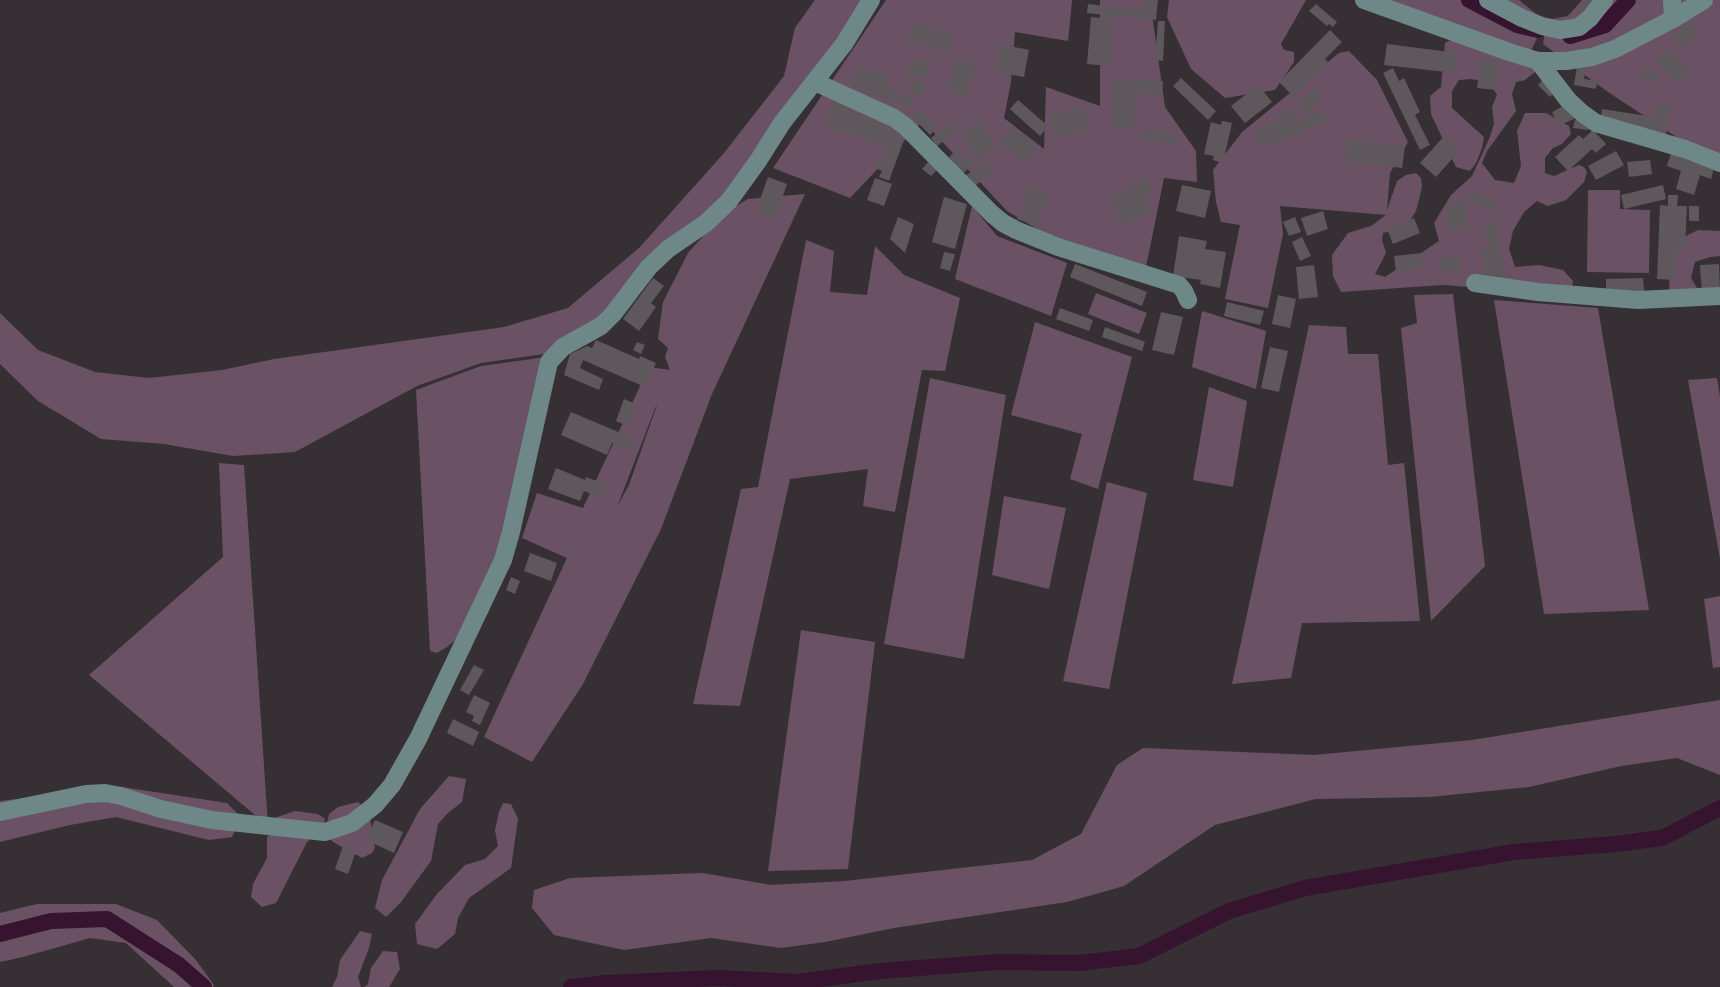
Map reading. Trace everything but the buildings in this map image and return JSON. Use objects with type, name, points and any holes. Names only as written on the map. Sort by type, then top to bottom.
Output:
[{"type":"street","points":[[0,811],[86,793],[105,793],[212,820],[325,832],[352,823],[375,806],[392,785],[418,740],[503,560],[549,362],[563,347],[601,326],[649,267],[668,249],[706,223],[729,201],[782,123],[844,44],[871,0]]},
{"type":"street","points":[[1364,0],[1511,54],[1538,61],[1592,57],[1615,49],[1704,0]]},
{"type":"street","points":[[1488,0],[1522,18],[1560,30],[1579,27],[1604,0]]},
{"type":"street","points":[[1672,0],[1673,19]]},
{"type":"street","points":[[1538,61],[1569,100],[1597,123],[1685,149],[1720,163]]},
{"type":"street","points":[[814,82],[894,118],[905,126],[992,214],[1009,226],[1058,247],[1179,285],[1188,300]]},
{"type":"street","points":[[1475,284],[1638,300],[1720,296]]},
{"type":"shaded area","points":[[815,0],[871,0],[740,192],[591,328],[558,352],[481,363],[417,386],[295,452],[233,456],[164,444],[101,439],[38,401],[0,364],[0,313],[38,350],[95,372],[149,378],[222,370],[274,359],[504,327],[568,308],[640,247],[724,153],[784,76],[795,28]]},
{"type":"shaded area","points":[[886,0],[1072,0],[1068,41],[1015,32],[1011,82],[1004,118],[1044,149],[1046,87],[1100,106],[1100,0],[1150,0],[1165,107],[1196,151],[1197,182],[1164,178],[1146,267],[1064,245],[1007,211],[923,121],[850,198],[773,168]]},
{"type":"shaded area","points":[[1169,0],[1306,0],[1281,44],[1284,50],[1294,52],[1294,62],[1275,90],[1225,98],[1191,69],[1167,17]]},
{"type":"shaded area","points":[[1380,0],[1519,0],[1535,13],[1538,24],[1537,38],[1531,51]]},
{"type":"shaded area","points":[[1582,0],[1686,0],[1688,14],[1714,0],[1720,0],[1720,159],[1678,138],[1608,92],[1543,44],[1547,20],[1568,16]]},
{"type":"shaded area","points":[[1455,38],[1533,61],[1535,72],[1525,80],[1516,82],[1512,94],[1516,111],[1487,151],[1482,163],[1495,180],[1514,183],[1521,166],[1517,131],[1525,113],[1546,113],[1569,126],[1571,134],[1545,158],[1545,173],[1554,176],[1579,165],[1587,172],[1584,182],[1566,200],[1548,206],[1537,201],[1524,212],[1513,231],[1509,249],[1515,267],[1539,265],[1563,270],[1573,281],[1571,294],[1442,285],[1341,292],[1333,276],[1332,255],[1348,233],[1371,226],[1386,215],[1280,206],[1283,234],[1268,308],[1225,299],[1240,225],[1221,222],[1213,170],[1242,132],[1339,53],[1349,51],[1377,80],[1408,142],[1390,173],[1387,210],[1397,181],[1416,173],[1421,178],[1422,187],[1416,211],[1405,228],[1383,233],[1386,253],[1375,274],[1385,277],[1439,241],[1434,223],[1451,195],[1472,176],[1494,124],[1492,107],[1497,95],[1489,82],[1471,79],[1459,80],[1452,91],[1452,108],[1484,137],[1476,163],[1470,171],[1456,167],[1431,114],[1430,96],[1441,87],[1445,43]]},
{"type":"shaded area","points":[[1588,190],[1620,190],[1620,209],[1650,210],[1649,273],[1587,272]]},
{"type":"shaded area","points":[[805,194],[712,394],[661,529],[583,684],[532,762],[484,737],[567,558],[522,538],[537,493],[583,508],[649,367],[670,370],[665,357],[668,348],[658,339],[663,302],[688,253],[724,213],[748,199]],"holes":[[[657,405],[629,485],[617,507]]]},
{"type":"shaded area","points":[[972,206],[997,236],[1067,263],[1051,316],[955,279]]},
{"type":"shaded area","points":[[1698,230],[1720,231],[1720,256],[1695,262],[1691,278],[1697,288],[1720,287],[1720,301],[1669,292],[1670,267],[1678,240]]},
{"type":"shaded area","points":[[806,240],[834,251],[830,292],[867,295],[875,246],[904,275],[960,298],[945,371],[922,370],[895,512],[863,506],[868,469],[790,479],[740,706],[693,704],[741,489],[758,487]]},
{"type":"shaded area","points":[[1096,293],[1147,313],[1139,334],[1088,314]]},
{"type":"shaded area","points":[[1453,294],[1485,566],[1431,621],[1401,328],[1417,323],[1414,295]]},
{"type":"shaded area","points":[[1494,300],[1598,308],[1649,610],[1544,614]]},
{"type":"shaded area","points":[[1202,311],[1266,331],[1256,389],[1192,367]]},
{"type":"shaded area","points":[[1035,322],[1132,357],[1098,489],[1070,479],[1082,434],[1011,415]]},
{"type":"shaded area","points":[[1309,325],[1346,327],[1348,354],[1378,354],[1388,465],[1404,463],[1420,621],[1302,623],[1291,678],[1232,684]]},
{"type":"shaded area","points":[[554,356],[548,406],[488,614],[447,647],[437,653],[430,651],[416,390],[481,366]]},
{"type":"shaded area","points":[[930,378],[1006,395],[964,659],[884,644]]},
{"type":"shaded area","points":[[1717,378],[1720,397],[1720,559],[1688,380]]},
{"type":"shaded area","points":[[1209,387],[1247,401],[1233,487],[1193,480]]},
{"type":"shaded area","points":[[219,463],[244,465],[268,826],[89,675],[223,557]]},
{"type":"shaded area","points":[[1107,482],[1147,493],[1109,689],[1063,681]]},
{"type":"shaded area","points":[[1004,496],[1066,508],[1049,589],[992,575]]},
{"type":"shaded area","points":[[1720,596],[1720,667],[1713,668],[1704,599]]},
{"type":"shaded area","points":[[801,630],[875,642],[848,869],[768,871]]},
{"type":"shaded area","points":[[1720,700],[1720,775],[1677,758],[1621,766],[1529,787],[1430,797],[1316,799],[1215,825],[1124,886],[1067,902],[781,948],[711,938],[624,950],[554,935],[532,908],[534,890],[570,878],[703,873],[771,885],[845,881],[1032,860],[1081,834],[1117,765],[1143,748],[1314,755],[1472,740]]},
{"type":"shaded area","points":[[449,776],[466,779],[462,802],[438,824],[431,861],[401,902],[386,917],[375,908],[382,880],[420,809]]},
{"type":"shaded area","points":[[122,787],[227,803],[241,817],[232,837],[209,840],[116,817],[0,842],[0,801]]},
{"type":"shaded area","points":[[358,802],[369,812],[375,848],[372,853],[362,858],[333,842],[325,834],[329,814],[338,807]]},
{"type":"shaded area","points":[[503,803],[511,804],[518,819],[511,868],[469,898],[458,918],[455,934],[437,949],[417,944],[415,924],[437,894],[465,865],[485,859],[498,846],[495,830]]},
{"type":"shaded area","points":[[295,811],[318,814],[325,819],[323,829],[307,842],[276,903],[262,907],[251,897],[253,884],[267,858],[267,838],[277,817]]},
{"type":"shaded area","points":[[37,904],[116,904],[157,920],[196,960],[214,985],[174,987],[126,943],[90,938],[0,962],[0,913]]},
{"type":"shaded area","points":[[360,931],[372,934],[358,977],[361,987],[332,987],[340,960]]},
{"type":"shaded area","points":[[383,951],[397,952],[400,969],[389,987],[364,987],[368,984],[371,968]]},
{"type":"waterway","points":[[1469,0],[1517,25],[1538,30]]},
{"type":"waterway","points":[[1570,36],[1605,25],[1628,0]]},
{"type":"waterway","points":[[571,987],[718,978],[797,982],[880,971],[998,962],[1079,963],[1139,956],[1229,911],[1305,888],[1514,852],[1662,838],[1720,808]]},
{"type":"waterway","points":[[0,934],[51,921],[107,919],[179,965],[204,987]]}]
